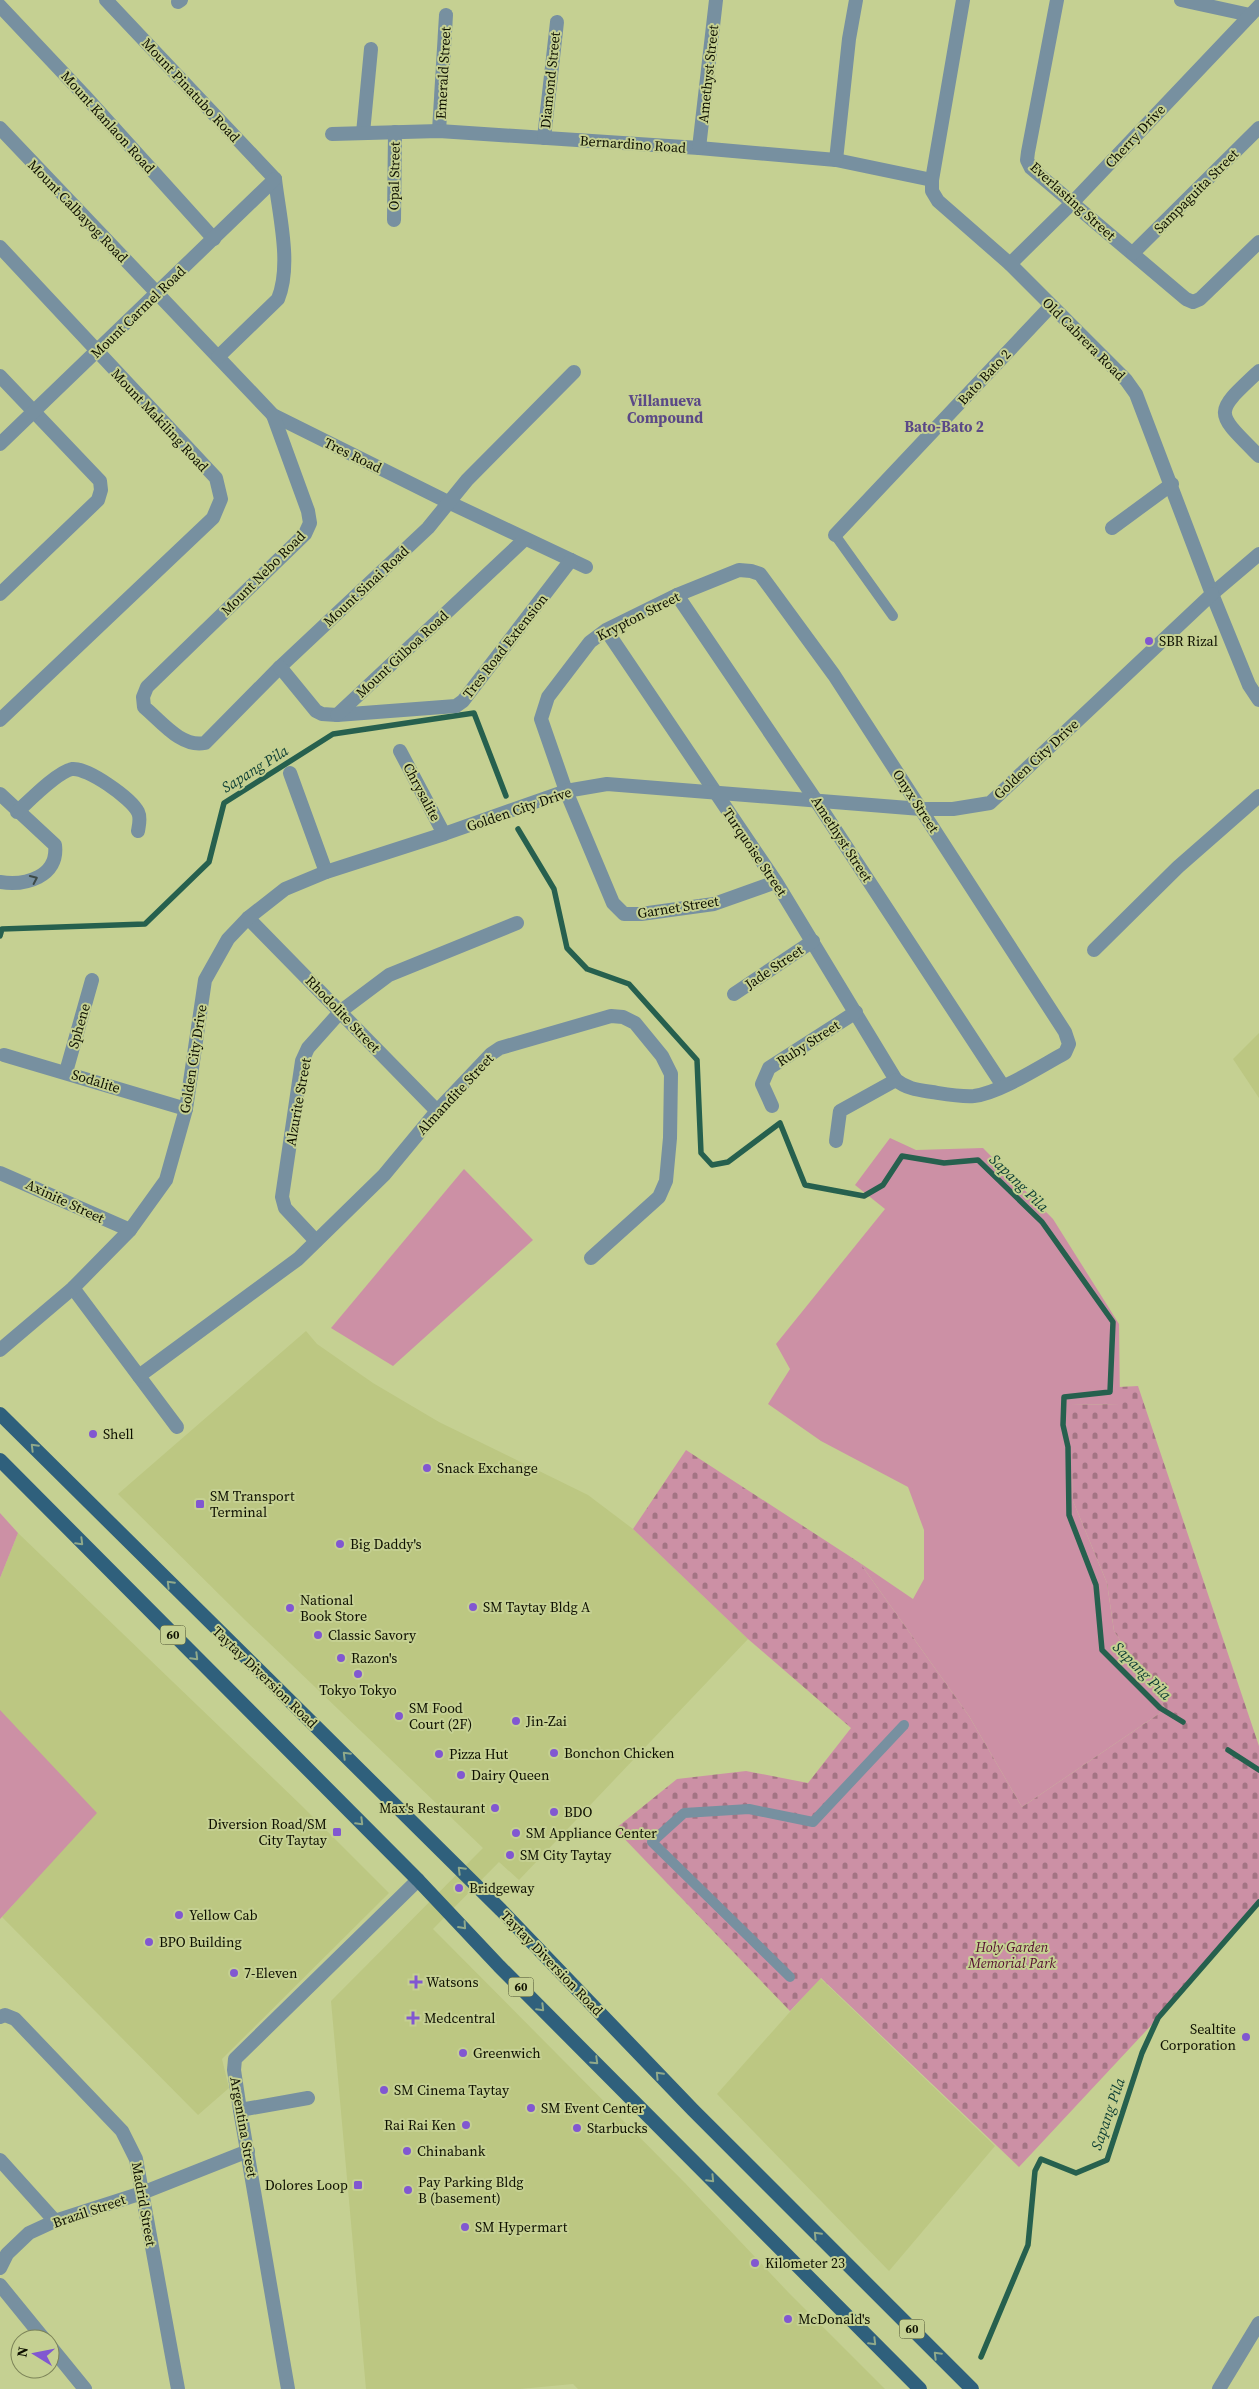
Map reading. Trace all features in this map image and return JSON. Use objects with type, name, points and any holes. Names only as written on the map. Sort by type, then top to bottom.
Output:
[{"type":"main road","name":"Taytay Diversion Road","points":[[0,1414],[501,1910],[693,2110],[972,2389]]},
{"type":"main road","name":"60","points":[[0,1460],[920,2389]]},
{"type":"street","name":"Mount Pinatubo Road","points":[[106,0],[275,179]]},
{"type":"street","name":"Amethyst Street","points":[[699,148],[716,0]]},
{"type":"street","points":[[836,160],[849,39],[856,0]]},
{"type":"street","name":"Old Cabrera Road","points":[[963,0],[932,180],[932,191],[938,201],[1010,264],[1050,307],[1126,380],[1136,394],[1172,484],[1212,594],[1250,685],[1259,700]]},
{"type":"street","name":"Everlasting Street","points":[[1057,0],[1027,160],[1031,168],[1186,299],[1193,302],[1200,299],[1259,242]]},
{"type":"street","points":[[1181,0],[1254,10]]},
{"type":"street","name":"Mount Kanlaon Road","points":[[0,6],[84,95],[214,239]]},
{"type":"street","name":"Cherry Drive","points":[[1010,264],[1072,203],[1254,10]]},
{"type":"street","name":"Emerald Street","points":[[439,131],[446,15]]},
{"type":"street","name":"Diamond Street","points":[[544,138],[557,22]]},
{"type":"street","points":[[363,133],[371,49]]},
{"type":"street","name":"Mount Calbayog Road","points":[[0,128],[157,293]]},
{"type":"street","name":"Sampaguita Street","points":[[1132,253],[1259,128]]},
{"type":"street","name":"Bernardino Road","points":[[332,134],[439,131],[699,148],[836,160],[932,180]]},
{"type":"street","name":"Opal Street","points":[[394,220],[395,132]]},
{"type":"street","name":"Mount Carmel Road","points":[[0,444],[275,179]]},
{"type":"street","points":[[218,357],[278,299],[283,287],[285,270],[275,179]]},
{"type":"street","name":"Mount Makiling Road","points":[[0,248],[216,478],[221,499],[212,518],[0,720]]},
{"type":"street","name":"Tres Road","points":[[157,293],[273,415],[448,502],[586,567]]},
{"type":"street","name":"Bato Bato 2","points":[[835,535],[1050,307]]},
{"type":"street","points":[[1259,371],[1226,402],[1224,415],[1229,426],[1259,456]]},
{"type":"street","name":"Mount Sinai Road","points":[[144,707],[184,741],[195,745],[204,743],[280,667],[428,528],[448,502],[574,372]]},
{"type":"street","points":[[0,376],[100,481],[101,490],[98,500],[0,594]]},
{"type":"street","name":"Mount Nebo Road","points":[[144,707],[143,697],[147,687],[305,534],[310,523],[308,511],[273,415]]},
{"type":"street","points":[[1112,528],[1172,484]]},
{"type":"street","points":[[835,535],[893,616]]},
{"type":"street","name":"Mount Gilboa Road","points":[[337,715],[524,538]]},
{"type":"street","name":"Golden City Drive","points":[[0,1350],[73,1288],[130,1230],[166,1180],[186,1109],[206,980],[228,939],[248,918],[285,889],[326,872],[444,834],[566,791],[606,784],[816,799],[921,809],[953,809],[990,803],[1212,594],[1259,554]]},
{"type":"street","name":"Tres Road Extension","points":[[337,715],[456,706],[462,701],[571,560]]},
{"type":"street","name":"Krypton Street","points":[[566,791],[541,719],[548,697],[590,642],[606,630],[677,595],[739,570],[760,574]]},
{"type":"street","name":"Onyx Street","points":[[760,574],[834,675],[1065,1032],[1069,1044],[1065,1053],[1003,1086]]},
{"type":"street","name":"Amethyst Street","points":[[677,595],[816,799],[1003,1086]]},
{"type":"street","name":"Turquoise Street","points":[[606,630],[776,882],[896,1080]]},
{"type":"street","points":[[280,667],[316,710],[322,714],[337,715]]},
{"type":"street","name":"Chrysalite","points":[[400,750],[444,834]]},
{"type":"street","points":[[17,812],[65,771],[78,769],[109,785],[128,801],[138,812],[140,821],[138,831]]},
{"type":"street","points":[[290,773],[326,872]]},
{"type":"street","name":"Garnet Street","points":[[566,791],[613,903],[624,914],[641,914],[714,904],[776,882]]},
{"type":"street","points":[[0,794],[17,812],[55,845],[56,853],[44,874],[30,883],[0,882]]},
{"type":"street","points":[[1094,950],[1178,867],[1259,796]]},
{"type":"street","name":"Rhodolite Street","points":[[248,918],[341,1011],[436,1111]]},
{"type":"street","name":"Alzurite Street","points":[[316,1240],[285,1208],[282,1197],[302,1061],[308,1048],[341,1011],[389,975],[517,923]]},
{"type":"street","name":"Jade Street","points":[[734,994],[813,941]]},
{"type":"street","name":"Sphene","points":[[66,1072],[92,980]]},
{"type":"street","name":"Ruby Street","points":[[772,1106],[762,1084],[769,1068],[856,1012]]},
{"type":"street","name":"Almandite Street","points":[[139,1376],[298,1259],[384,1176],[436,1111],[491,1054],[500,1048],[611,1016],[623,1017],[635,1023],[662,1056],[671,1074],[672,1114],[666,1181],[659,1197],[591,1258]]},
{"type":"street","name":"Sodalite","points":[[4,1055],[186,1109]]},
{"type":"street","points":[[836,1141],[840,1111],[896,1080],[903,1086],[913,1089],[975,1096],[1003,1086]]},
{"type":"street","name":"Axinite Street","points":[[0,1172],[130,1230]]},
{"type":"street","points":[[73,1288],[177,1427]]},
{"type":"street","points":[[790,1976],[652,1842],[684,1813],[749,1808],[813,1822],[904,1726]]},
{"type":"street","name":"Argentina Street","points":[[288,2389],[240,2110],[234,2059],[418,1880]]},
{"type":"street","name":"Madrid Street","points":[[0,2017],[4,2015],[15,2019],[122,2131],[136,2159],[178,2389]]},
{"type":"street","points":[[240,2110],[308,2098]]},
{"type":"street","name":"Brazil Street","points":[[0,2268],[7,2254],[29,2233],[55,2221],[142,2193],[248,2152]]},
{"type":"street","points":[[0,2160],[55,2221]]},
{"type":"street","points":[[0,2284],[36,2329]]},
{"type":"street","points":[[1219,2389],[1259,2323]]},
{"type":"street","points":[[60,2358],[86,2389]]},
{"type":"shaded area","points":[[1259,1033],[1259,1098],[1233,1059]]},
{"type":"shaded area","name":"SM City Taytay","points":[[306,1331],[317,1344],[373,1383],[439,1422],[588,1495],[633,1529],[748,1639],[519,1880],[499,1862],[433,1929],[685,2183],[788,2292],[885,2389],[578,2389],[573,2384],[520,2389],[366,2389],[331,2001],[483,1848],[245,1620],[118,1494]]},
{"type":"shaded area","points":[[18,1533],[302,1806],[389,1893],[222,2059],[229,2088],[198,2115],[2,1917],[48,1866],[0,1817],[0,1578]]},
{"type":"shaded area","points":[[820,1978],[995,2146],[889,2271],[717,2094]]},
{"type":"green space","points":[[890,1138],[916,1150],[983,1148],[1053,1219],[1119,1324],[1120,1404],[1071,1405],[1073,1501],[1107,1583],[1114,1631],[1166,1709],[1022,1807],[969,1716],[860,1563],[913,1599],[924,1579],[924,1530],[908,1487],[821,1441],[768,1404],[790,1369],[776,1344],[885,1209],[855,1185]]},
{"type":"green space","points":[[464,1169],[533,1240],[393,1366],[331,1328]]},
{"type":"green space","name":"Holy Garden Memorial Park","points":[[1138,1386],[1259,1746],[1259,1902],[1158,2018],[1019,2167],[821,1978],[790,2011],[615,1829],[677,1779],[746,1771],[808,1783],[851,1728],[748,1639],[633,1529],[686,1450],[860,1563],[969,1716],[1022,1807],[1166,1709],[1114,1631],[1107,1583],[1073,1501],[1070,1405],[1119,1404],[1119,1387]]},
{"type":"green space","points":[[0,1513],[18,1533],[0,1578]]},
{"type":"green space","points":[[0,1710],[97,1813],[0,1919]]},
{"type":"waterway","name":"Sapang Pila","points":[[0,936],[2,929],[145,924],[209,862],[224,803],[333,734],[474,713],[506,796]]},
{"type":"waterway","name":"Sapang Pila","points":[[518,829],[554,889],[567,948],[587,969],[629,984],[697,1060],[701,1153],[712,1165],[728,1162],[780,1123],[805,1185],[864,1196],[883,1185],[902,1156],[944,1163],[978,1160],[1042,1222],[1113,1322],[1110,1392],[1064,1397],[1063,1425],[1068,1447],[1069,1515],[1096,1585],[1102,1650],[1160,1708],[1183,1722]]},
{"type":"waterway","name":"Sapang Pila","points":[[1228,1750],[1259,1770]]},
{"type":"waterway","name":"Sapang Pila","points":[[981,2357],[1028,2245],[1035,2171],[1041,2159],[1076,2173],[1107,2160],[1142,2053],[1158,2018],[1259,1902]]},
{"type":"place","name":"SBR Rizal","points":[[1149,641]]},
{"type":"place","name":"Shell","points":[[93,1434]]},
{"type":"place","name":"Snack Exchange","points":[[427,1468]]},
{"type":"place","name":"SM Transport Terminal","points":[[200,1504]]},
{"type":"place","name":"Big Daddy's","points":[[340,1544]]},
{"type":"place","name":"SM Taytay Bldg A","points":[[473,1607]]},
{"type":"place","name":"National Book Store","points":[[290,1608]]},
{"type":"place","name":"Classic Savory","points":[[318,1635]]},
{"type":"place","name":"Razon's","points":[[341,1658]]},
{"type":"place","name":"Tokyo Tokyo","points":[[358,1674]]},
{"type":"place","name":"SM Food Court (2F)","points":[[399,1716]]},
{"type":"place","name":"Jin-Zai","points":[[516,1721]]},
{"type":"place","name":"Bonchon Chicken","points":[[554,1753]]},
{"type":"place","name":"Pizza Hut","points":[[439,1754]]},
{"type":"place","name":"Dairy Queen","points":[[461,1775]]},
{"type":"place","name":"Max's Restaurant","points":[[495,1808]]},
{"type":"place","name":"BDO","points":[[554,1812]]},
{"type":"place","name":"Diversion Road/SM City Taytay","points":[[337,1832]]},
{"type":"place","name":"SM Appliance Center","points":[[516,1833]]},
{"type":"place","name":"SM City Taytay","points":[[510,1855]]},
{"type":"place","name":"Bridgeway","points":[[459,1888]]},
{"type":"place","name":"Yellow Cab","points":[[179,1915]]},
{"type":"place","name":"BPO Building","points":[[149,1942]]},
{"type":"place","name":"7-Eleven","points":[[234,1973]]},
{"type":"place","name":"Watsons","points":[[416,1982]]},
{"type":"place","name":"Medcentral","points":[[413,2018]]},
{"type":"place","name":"Sealtite Corporation","points":[[1246,2037]]},
{"type":"place","name":"Greenwich","points":[[463,2053]]},
{"type":"place","name":"SM Cinema Taytay","points":[[384,2090]]},
{"type":"place","name":"SM Event Center","points":[[531,2108]]},
{"type":"place","name":"Rai Rai Ken","points":[[466,2125]]},
{"type":"place","name":"Starbucks","points":[[577,2128]]},
{"type":"place","name":"Chinabank","points":[[407,2151]]},
{"type":"place","name":"Dolores Loop","points":[[358,2185]]},
{"type":"place","name":"Pay Parking Bldg B (basement)","points":[[408,2190]]},
{"type":"place","name":"SM Hypermart","points":[[465,2227]]},
{"type":"place","name":"Kilometer 23","points":[[755,2263]]},
{"type":"place","name":"McDonald's","points":[[788,2319]]},
{"type":"district","name":"Villanueva Compound","points":[[665,410]]},
{"type":"district","name":"Bato-Bato 2","points":[[944,427]]}]
